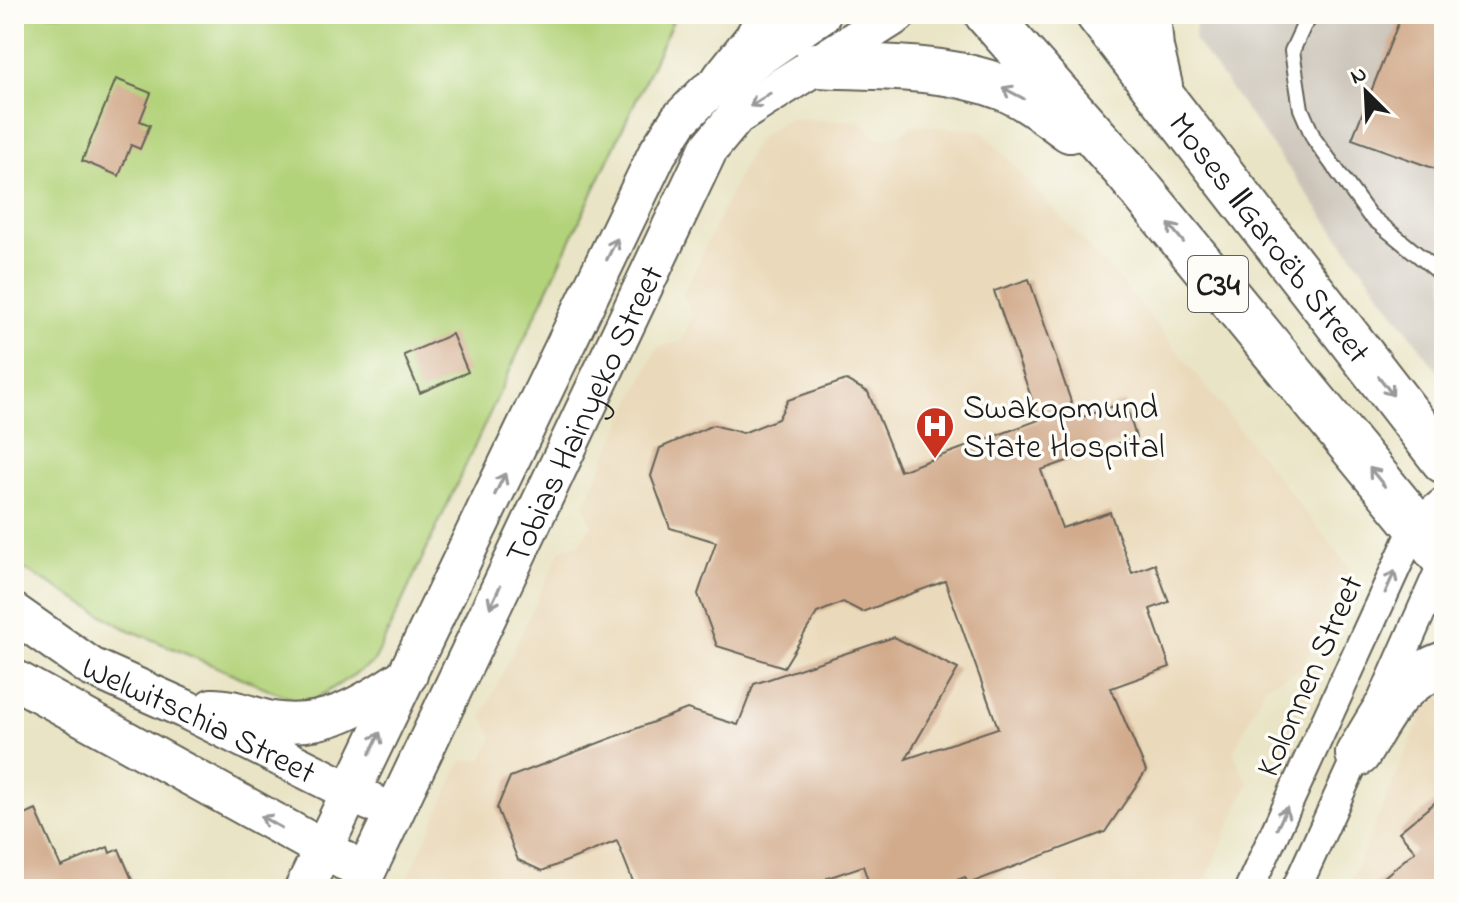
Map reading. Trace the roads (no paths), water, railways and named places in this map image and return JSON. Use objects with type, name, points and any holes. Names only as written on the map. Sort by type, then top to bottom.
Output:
[{"type":"main road","points":[[724,80],[756,40],[771,14]]},
{"type":"main road","name":"Moses ǁGaroëb Street","points":[[987,14],[1430,513],[1444,559]]},
{"type":"main road","name":"Moses ǁGaroëb Street","points":[[1098,14],[1444,461]]},
{"type":"main road","points":[[1148,14],[1151,48],[1162,93]]},
{"type":"main road","points":[[816,65],[967,76],[1004,87],[1040,108],[1124,169]]},
{"type":"main road","points":[[1358,754],[1398,690],[1420,674],[1444,664]]},
{"type":"street","name":"Tobias Hainyeko Street","points":[[304,889],[657,154],[679,120],[707,92],[821,14]]},
{"type":"street","name":"Tobias Hainyeko Street","points":[[362,880],[708,150],[736,116],[897,14]]},
{"type":"street","name":"Kolonnen Street","points":[[1249,889],[1430,513]]},
{"type":"street","points":[[1296,889],[1444,559]]},
{"type":"street","name":"Welwitschia Street","points":[[14,613],[91,667],[185,709],[350,793],[394,811]]},
{"type":"street","points":[[185,709],[218,707],[272,721],[313,723],[351,710],[408,674]]},
{"type":"street","name":"Welwitschia Street","points":[[14,679],[321,850],[362,880]]},
{"type":"lane","points":[[1314,14],[1304,25],[1292,51],[1301,109],[1314,139],[1369,215],[1444,276]]},
{"type":"place","name":"Swakopmund State Hospital","points":[[935,460]]}]
